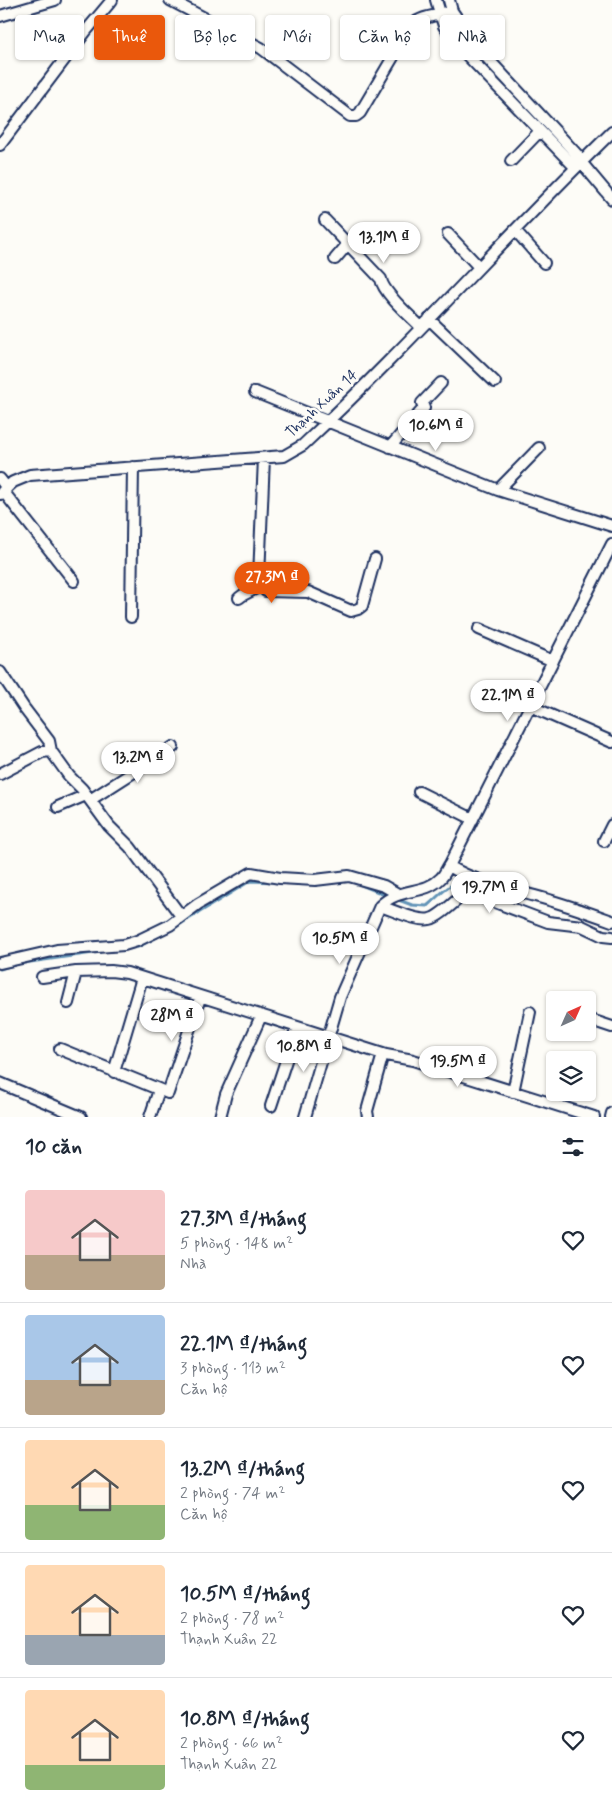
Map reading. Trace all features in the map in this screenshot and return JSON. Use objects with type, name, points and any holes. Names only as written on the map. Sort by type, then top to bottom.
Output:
[{"type":"street","points":[[0,16],[55,0]]},
{"type":"street","points":[[0,145],[86,31],[112,0]]},
{"type":"street","points":[[170,0],[261,48],[350,116],[356,116],[360,113],[412,25],[422,18],[440,15]]},
{"type":"street","points":[[436,0],[441,15],[452,10]]},
{"type":"street","points":[[449,0],[452,10],[477,47],[612,199]]},
{"type":"street","points":[[472,60],[540,131],[579,163]]},
{"type":"street","points":[[511,161],[540,131]]},
{"type":"street","name":"Thạnh Xuân 14","points":[[3,491],[13,482],[30,475],[284,456],[303,446],[429,319],[579,163],[612,132]]},
{"type":"street","points":[[325,220],[381,279],[381,283],[421,327]]},
{"type":"street","points":[[515,230],[544,263]]},
{"type":"street","points":[[448,234],[478,267]]},
{"type":"street","points":[[335,259],[347,245]]},
{"type":"street","points":[[429,319],[495,382]]},
{"type":"street","points":[[390,447],[424,408],[422,403],[441,383]]},
{"type":"street","points":[[255,392],[498,490],[612,526]]},
{"type":"street","points":[[498,490],[539,448]]},
{"type":"street","points":[[264,458],[259,577],[266,591],[308,592],[351,612],[358,610],[362,606],[375,559]]},
{"type":"street","points":[[130,617],[134,467]]},
{"type":"street","points":[[0,479],[3,491],[74,581]]},
{"type":"street","points":[[304,1117],[340,997],[380,906],[388,898],[398,894],[423,889],[441,878],[449,866],[612,544]]},
{"type":"street","points":[[239,598],[262,585]]},
{"type":"street","points":[[479,629],[553,660]]},
{"type":"street","points":[[0,672],[49,741],[51,751],[68,776],[88,798],[109,826],[130,847],[181,916]]},
{"type":"street","points":[[530,706],[612,742]]},
{"type":"street","points":[[58,807],[88,798],[173,747]]},
{"type":"street","points":[[0,774],[42,752],[51,751]]},
{"type":"street","points":[[419,792],[473,819]]},
{"type":"street","points":[[604,841],[612,825]]},
{"type":"street","points":[[449,866],[470,877],[612,921]]},
{"type":"street","points":[[0,963],[57,950],[124,945],[137,941],[170,925],[198,904],[251,873],[280,878],[315,880],[349,876],[384,886],[398,894]]},
{"type":"street","points":[[380,906],[412,917],[430,919],[440,914],[465,893],[479,896],[548,922],[582,926],[612,938]]},
{"type":"street","points":[[42,977],[76,972],[111,971],[142,978],[200,998],[383,1054],[413,1060],[594,1117]]},
{"type":"street","points":[[68,1004],[76,972]]},
{"type":"street","points":[[114,1072],[142,978]]},
{"type":"street","points":[[60,1049],[168,1093],[200,998]]},
{"type":"street","points":[[513,1092],[530,1012]]},
{"type":"street","points":[[220,1117],[226,1094],[261,1016]]},
{"type":"street","points":[[596,1022],[612,1027]]},
{"type":"street","points":[[271,1106],[297,1027]]},
{"type":"street","points":[[368,1117],[367,1111],[383,1054]]},
{"type":"street","points":[[0,1083],[81,1117]]},
{"type":"street","points":[[150,1117],[159,1090]]},
{"type":"waterway","points":[[174,928],[250,881],[277,882]]},
{"type":"waterway","points":[[396,899],[412,905],[427,906],[450,886],[462,883],[480,885]]},
{"type":"waterway","points":[[359,884],[388,896]]},
{"type":"waterway","points":[[129,948],[138,947],[157,937]]},
{"type":"waterway","points":[[0,969],[16,964],[100,952]]}]
